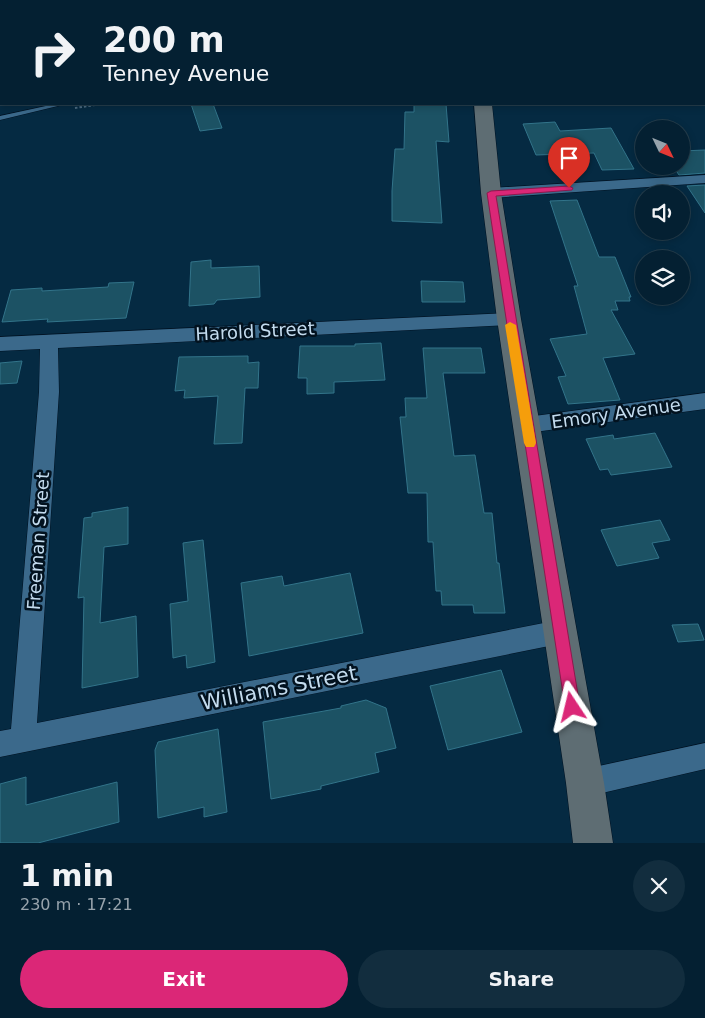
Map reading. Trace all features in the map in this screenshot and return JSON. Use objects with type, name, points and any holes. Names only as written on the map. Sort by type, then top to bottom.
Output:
[{"type":"street","points":[[483,105],[491,193],[509,319],[528,425],[559,632],[586,782],[593,843]]},
{"type":"street","points":[[491,193],[705,179]]},
{"type":"street","name":"Harold Street","points":[[0,344],[509,319]]},
{"type":"street","name":"Freeman Street","points":[[11,742],[49,392],[49,342]]},
{"type":"street","name":"Emory Avenue","points":[[528,425],[705,401]]},
{"type":"street","name":"Williams Street","points":[[11,742],[559,632]]},
{"type":"street","points":[[586,782],[705,756]]},
{"type":"lane","points":[[0,118],[58,105]]},
{"type":"building","points":[[191,105],[213,105],[222,128],[200,131]]},
{"type":"building","points":[[414,105],[446,105],[449,142],[436,141],[442,223],[392,221],[395,149],[404,149],[405,112],[414,112]]},
{"type":"building","points":[[555,122],[560,131],[611,128],[634,169],[602,170],[594,153],[536,155],[523,124]]},
{"type":"building","points":[[705,150],[705,173],[690,174],[690,151]]},
{"type":"building","points":[[705,185],[705,213],[690,190],[690,186]]},
{"type":"building","points":[[577,200],[599,257],[615,257],[631,297],[629,297],[630,301],[615,301],[618,310],[611,310],[635,354],[603,358],[620,400],[568,404],[558,377],[566,376],[550,339],[587,334],[574,286],[578,286],[550,201]]},
{"type":"building","points":[[211,260],[211,268],[259,266],[260,297],[217,300],[214,304],[189,306],[191,262]]},
{"type":"building","points":[[421,281],[463,282],[465,302],[422,302]]},
{"type":"building","points":[[134,282],[126,318],[47,322],[48,319],[2,322],[11,290],[42,288],[42,291],[108,287],[109,283]]},
{"type":"building","points":[[381,343],[385,380],[334,382],[334,393],[307,394],[307,378],[298,378],[300,346],[355,346],[355,344]]},
{"type":"building","points":[[423,348],[481,348],[485,373],[443,373],[454,456],[475,455],[484,513],[492,513],[505,613],[474,613],[473,605],[442,605],[441,591],[436,591],[433,542],[428,542],[427,493],[408,493],[400,417],[406,417],[405,398],[427,398]]},
{"type":"building","points":[[248,356],[248,363],[259,362],[258,388],[245,388],[242,443],[214,444],[218,396],[184,398],[185,390],[175,391],[179,357]]},
{"type":"building","points":[[22,361],[17,383],[0,384],[0,363]]},
{"type":"building","points":[[655,433],[672,467],[611,475],[608,469],[600,470],[586,439],[613,435],[614,439]]},
{"type":"building","points":[[128,507],[128,544],[104,547],[100,623],[136,616],[138,677],[82,688],[84,597],[78,598],[84,518],[92,517],[92,513]]},
{"type":"building","points":[[660,520],[670,540],[652,543],[659,558],[617,566],[601,530]]},
{"type":"building","points":[[203,540],[215,662],[187,668],[186,655],[173,658],[170,604],[188,601],[183,543]]},
{"type":"building","points":[[350,573],[363,633],[249,656],[241,583],[282,576],[284,586]]},
{"type":"building","points":[[698,624],[704,640],[678,642],[672,625]]},
{"type":"building","points":[[501,670],[522,732],[448,750],[430,686]]},
{"type":"building","points":[[366,700],[386,708],[396,748],[375,753],[379,772],[321,786],[321,789],[271,799],[263,722],[341,708],[341,706]]},
{"type":"building","points":[[218,729],[227,812],[204,817],[204,807],[158,818],[155,750],[158,742]]},
{"type":"building","points":[[26,777],[26,805],[117,782],[119,822],[38,843],[0,843],[0,784]]},
{"type":"slow traffic","points":[[510,325],[530,443]]},
{"type":"route","points":[[569,188],[491,193],[509,319],[528,425],[572,707]]}]
